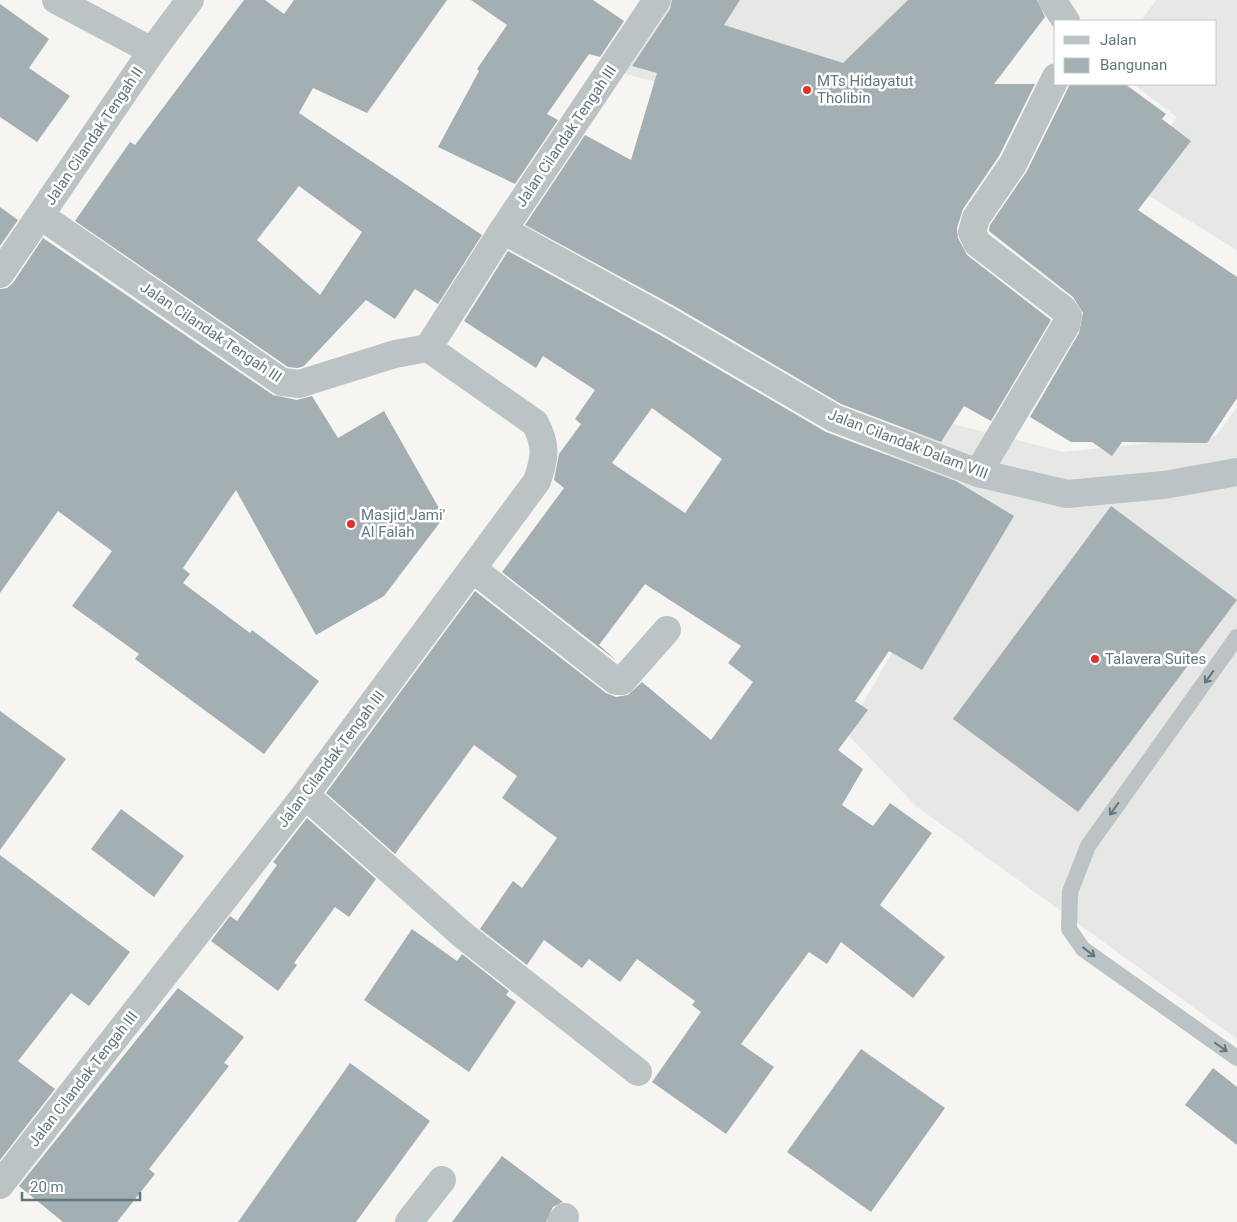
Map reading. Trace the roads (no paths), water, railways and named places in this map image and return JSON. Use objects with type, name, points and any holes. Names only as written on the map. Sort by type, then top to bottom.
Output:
[{"type":"street","points":[[56,0],[152,51]]},
{"type":"street","name":"Jalan Cilandak Tengah II","points":[[0,274],[152,51],[190,0]]},
{"type":"street","name":"Jalan Cilandak Tengah III","points":[[428,348],[503,230],[658,0]]},
{"type":"street","points":[[1052,0],[1065,20]]},
{"type":"street","points":[[978,473],[1066,325],[1068,316],[1063,309],[977,243],[972,232],[976,218],[1017,156],[1054,81]]},
{"type":"street","name":"Jalan Cilandak Tengah III","points":[[0,1185],[305,795],[538,481],[543,464],[544,440],[535,423],[428,348],[395,354],[299,384],[282,382],[40,216]]},
{"type":"street","name":"Jalan Cilandak Dalam VIII","points":[[503,230],[668,321],[834,418],[978,473],[1067,494],[1164,485],[1237,472]]},
{"type":"street","points":[[473,569],[616,681],[622,681],[667,630]]},
{"type":"street","points":[[305,795],[464,936],[638,1072]]},
{"type":"street","points":[[409,1222],[442,1180]]},
{"type":"lane","points":[[1237,637],[1088,846],[1070,892],[1069,929],[1084,949],[1237,1058]]},
{"type":"place","name":"MTs Hidayatut Tholibin","points":[[807,90]]},
{"type":"place","name":"Masjid Jami' Al Falah","points":[[351,524]]},
{"type":"place","name":"Talavera Suites","points":[[1095,659]]}]
